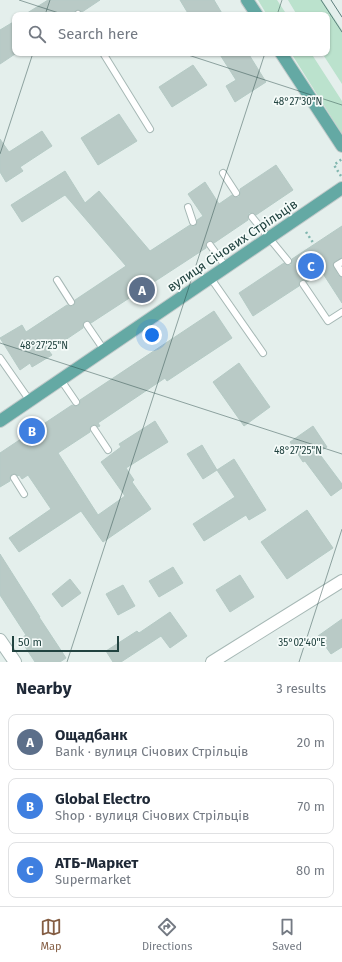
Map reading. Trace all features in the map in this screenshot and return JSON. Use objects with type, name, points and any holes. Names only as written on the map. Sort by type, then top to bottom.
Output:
[{"type":"main road","points":[[247,0],[255,12]]},
{"type":"main road","points":[[284,56],[342,146]]},
{"type":"main road","name":"вулиця Січових Стрільців","points":[[0,421],[342,188]]},
{"type":"street","points":[[212,662],[342,581]]},
{"type":"street","points":[[0,640],[15,662]]},
{"type":"lane","points":[[105,56],[150,129]]},
{"type":"lane","points":[[223,173],[236,193]]},
{"type":"lane","points":[[188,206],[193,222]]},
{"type":"lane","points":[[252,217],[288,261]]},
{"type":"lane","points":[[210,245],[226,267]]},
{"type":"lane","points":[[342,262],[337,265],[342,273]]},
{"type":"lane","points":[[210,277],[263,353]]},
{"type":"lane","points":[[57,280],[71,302]]},
{"type":"lane","points":[[303,284],[328,321],[342,312]]},
{"type":"lane","points":[[87,325],[104,350]]},
{"type":"lane","points":[[0,358],[30,401]]},
{"type":"lane","points":[[61,380],[76,402]]},
{"type":"lane","points":[[94,429],[108,450]]},
{"type":"lane","points":[[14,478],[24,494]]},
{"type":"path","points":[[342,159],[334,165],[342,177]]},
{"type":"path","points":[[306,232],[314,244]]},
{"type":"green space","points":[[258,0],[277,0],[285,12],[265,12]]},
{"type":"green space","points":[[288,0],[322,0],[330,12],[295,12]]},
{"type":"green space","points":[[330,12],[342,30],[342,84],[324,56],[330,56]]},
{"type":"green space","points":[[293,56],[313,56],[342,101],[342,134]]},
{"type":"building","points":[[48,0],[100,0],[82,12],[80,10],[76,10],[74,12],[29,12]]},
{"type":"building","points":[[180,0],[214,0],[221,12],[187,12]]},
{"type":"building","points":[[12,23],[12,56],[0,64],[0,30]]},
{"type":"building","points":[[221,56],[250,56],[266,82],[235,102],[226,86],[236,80]]},
{"type":"building","points":[[193,65],[207,85],[172,107],[159,87]]},
{"type":"building","points":[[119,114],[137,141],[98,165],[81,138]]},
{"type":"building","points":[[42,131],[52,146],[20,167],[23,171],[6,182],[0,172],[0,139],[9,152]]},
{"type":"building","points":[[276,165],[293,190],[256,215],[249,213],[248,220],[214,243],[208,241],[206,248],[91,323],[89,321],[85,321],[83,323],[83,328],[49,351],[52,355],[32,367],[30,363],[20,370],[0,338],[22,325],[26,332],[67,305],[73,306],[75,304],[75,300],[126,266],[65,195],[22,222],[11,205],[65,171],[85,203],[99,191],[150,251],[190,225],[195,226],[197,220],[203,216],[188,194],[205,182],[219,204],[232,195],[239,197],[240,189]]},
{"type":"building","points":[[342,226],[342,258],[335,261],[333,265],[338,275],[342,277],[342,303],[322,272],[307,282],[305,280],[301,280],[299,282],[299,286],[253,316],[239,293],[284,263],[291,265],[292,259]]},
{"type":"building","points":[[214,311],[232,338],[167,381],[165,378],[98,423],[100,426],[98,427],[96,425],[92,425],[90,427],[90,432],[58,453],[98,515],[125,496],[101,462],[121,447],[119,444],[155,421],[168,442],[126,468],[134,480],[132,482],[151,509],[103,542],[81,511],[19,552],[9,538],[51,509],[28,475],[22,479],[19,475],[12,474],[10,476],[10,481],[0,487],[0,453],[72,405],[78,406],[80,404],[80,400]]},
{"type":"building","points":[[239,363],[270,407],[244,426],[213,382]]},
{"type":"building","points":[[313,426],[327,447],[318,452],[342,484],[342,488],[331,496],[305,461],[303,462],[290,442]]},
{"type":"building","points":[[202,445],[217,470],[203,479],[187,454]]},
{"type":"building","points":[[234,459],[266,510],[249,520],[246,515],[204,541],[193,524],[235,497],[217,470]]},
{"type":"building","points":[[307,510],[333,548],[287,579],[261,542]]},
{"type":"building","points":[[0,554],[66,658],[60,662],[35,662],[20,639],[26,635],[0,595]]},
{"type":"building","points":[[173,567],[183,583],[159,597],[149,581]]},
{"type":"building","points":[[240,575],[254,597],[230,612],[216,590]]},
{"type":"building","points":[[70,579],[81,593],[62,607],[52,594]]},
{"type":"building","points":[[123,585],[135,606],[118,615],[106,594]]},
{"type":"building","points":[[170,612],[187,636],[170,648],[161,636],[121,662],[113,662],[106,651],[137,631],[139,633]]},
{"type":"building","points":[[342,619],[342,647],[331,654],[318,636]]},
{"type":"tram line","points":[[321,0],[329,12]]},
{"type":"tram line","points":[[331,0],[342,17]]},
{"type":"tram line","points":[[330,14],[342,32]]},
{"type":"place","name":"АТБ-Маркет","points":[[311,266]]},
{"type":"place","name":"Ощадбанк","points":[[142,290]]},
{"type":"place","name":"Global Electro","points":[[32,431]]}]
